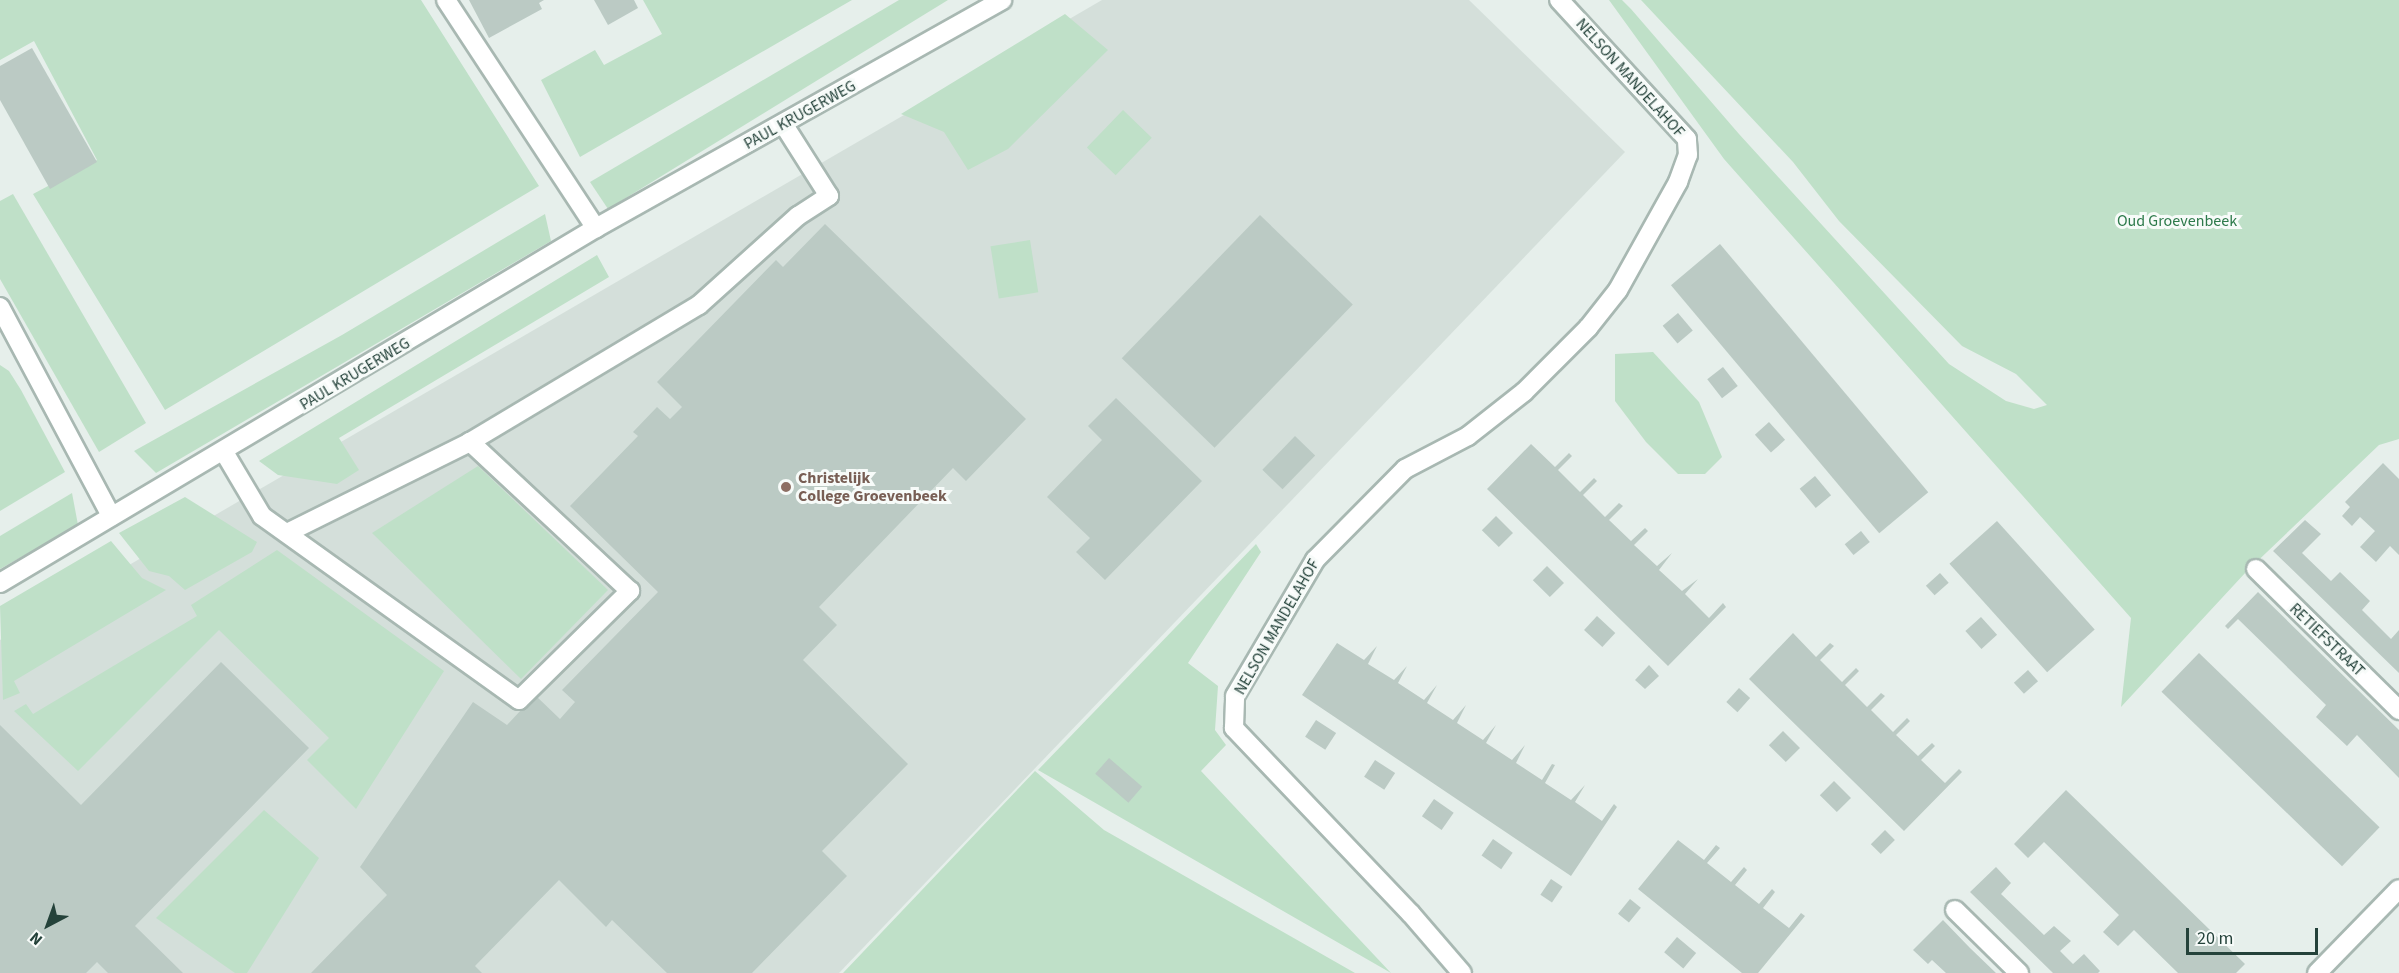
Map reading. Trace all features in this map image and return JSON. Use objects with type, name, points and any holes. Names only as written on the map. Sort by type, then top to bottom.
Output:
[{"type":"street","points":[[446,0],[596,228]]},
{"type":"street","name":"PAUL KRUGERWEG","points":[[0,583],[224,452],[596,228],[784,125],[1002,0]]},
{"type":"street","name":"NELSON MANDELAHOF","points":[[1462,973],[1412,914],[1234,728],[1235,696],[1315,560],[1405,469],[1468,436],[1524,392],[1588,328],[1618,290],[1678,182],[1688,155],[1687,139],[1559,0]]},
{"type":"street","points":[[287,533],[470,442],[699,305],[798,216],[829,196],[784,125]]},
{"type":"street","points":[[0,308],[111,516]]},
{"type":"street","points":[[224,452],[262,516],[519,700],[630,591],[470,442]]},
{"type":"street","name":"RETIEFSTRAAT","points":[[2256,569],[2399,710]]},
{"type":"street","points":[[2317,973],[2399,889]]},
{"type":"street","points":[[1954,910],[2019,973]]},
{"type":"shaded area","name":"Christelijk College Groevenbeek","points":[[1102,0],[1469,0],[1625,152],[839,973],[0,973],[0,640]]},
{"type":"green space","points":[[0,0],[421,0],[539,186],[165,410],[33,194],[97,160],[34,41],[0,60]]},
{"type":"green space","points":[[643,0],[852,0],[580,157],[541,80],[595,50],[604,65],[662,34]]},
{"type":"green space","points":[[899,0],[948,0],[608,209],[590,182]]},
{"type":"green space","name":"Oud Groevenbeek","points":[[1609,0],[1622,0],[1631,9],[1739,134],[1949,364],[2006,401],[2034,409],[2047,405],[2016,374],[1962,346],[1839,221],[1793,162],[1641,0],[2399,0],[2399,439],[2379,445],[2246,572],[2121,707],[2131,618],[1724,159]]},
{"type":"green space","points":[[1065,14],[1108,50],[1008,149],[968,170],[944,132],[901,114]]},
{"type":"green space","points":[[1123,110],[1152,138],[1116,175],[1087,147]]},
{"type":"green space","points":[[13,194],[146,423],[99,452],[0,279],[0,201]]},
{"type":"green space","points":[[545,214],[551,241],[156,473],[134,451],[342,335]]},
{"type":"green space","points":[[1030,240],[1038,292],[999,299],[990,246]]},
{"type":"green space","points":[[597,255],[609,277],[339,438],[359,470],[337,484],[278,475],[259,461]]},
{"type":"green space","points":[[1653,352],[1699,402],[1722,457],[1705,474],[1678,474],[1646,442],[1615,401],[1615,354]]},
{"type":"green space","points":[[0,365],[9,371],[21,390],[65,472],[0,511]]},
{"type":"green space","points":[[478,466],[608,590],[521,679],[372,533]]},
{"type":"green space","points":[[72,493],[78,525],[0,569],[0,536]]},
{"type":"green space","points":[[185,497],[257,542],[252,552],[185,590],[169,576],[149,571],[119,533]]},
{"type":"green space","points":[[111,541],[142,578],[166,590],[14,681],[20,693],[3,700],[0,606]]},
{"type":"green space","points":[[1256,544],[1261,552],[1188,663],[1218,686],[1215,730],[1226,745],[1201,771],[1391,973],[1038,770]]},
{"type":"green space","points":[[277,550],[444,671],[356,809],[307,760],[329,738],[219,630],[78,771],[14,711],[26,704],[33,714],[197,616],[191,605]]},
{"type":"green space","points":[[1035,771],[1104,830],[1355,973],[843,973]]},
{"type":"green space","points":[[264,810],[319,858],[247,973],[235,973],[156,918]]},
{"type":"building","points":[[469,0],[544,0],[539,3],[542,9],[489,38]]},
{"type":"building","points":[[594,0],[634,0],[638,8],[608,25]]},
{"type":"building","points":[[32,48],[97,162],[50,189],[0,100],[0,66]]},
{"type":"building","points":[[1260,215],[1353,305],[1215,448],[1122,358]]},
{"type":"building","points":[[825,224],[1026,419],[966,481],[953,468],[819,607],[837,625],[803,660],[908,764],[822,851],[847,876],[752,973],[667,973],[612,920],[606,927],[559,880],[475,966],[482,973],[311,973],[387,895],[360,867],[473,702],[507,725],[535,695],[560,719],[575,702],[562,690],[658,592],[570,506],[638,436],[633,432],[657,407],[670,419],[682,407],[657,382],[776,260],[783,267]]},
{"type":"building","points":[[1720,244],[1928,492],[1879,533],[1671,285]]},
{"type":"building","points":[[1678,313],[1693,331],[1677,343],[1663,326]]},
{"type":"building","points":[[1723,367],[1738,386],[1722,398],[1707,379]]},
{"type":"building","points":[[1116,398],[1202,481],[1105,580],[1076,552],[1090,538],[1047,497],[1102,440],[1088,426]]},
{"type":"building","points":[[1769,422],[1785,440],[1771,453],[1755,435]]},
{"type":"building","points":[[1295,436],[1315,455],[1282,489],[1262,470]]},
{"type":"building","points":[[1531,444],[1555,467],[1569,453],[1572,456],[1558,470],[1580,492],[1594,478],[1597,481],[1583,495],[1605,517],[1619,503],[1623,506],[1609,520],[1631,541],[1645,528],[1648,531],[1634,545],[1657,566],[1672,553],[1659,570],[1682,591],[1698,579],[1685,594],[1709,618],[1723,603],[1726,607],[1668,666],[1487,489]]},
{"type":"building","points":[[2383,463],[2399,479],[2399,555],[2390,546],[2376,562],[2360,547],[2375,531],[2360,517],[2352,526],[2342,516],[2350,507],[2345,502]]},
{"type":"building","points":[[1815,476],[1831,495],[1816,508],[1800,489]]},
{"type":"building","points":[[1496,516],[1513,533],[1499,547],[1482,530]]},
{"type":"building","points":[[2305,520],[2321,534],[2302,553],[2331,581],[2340,572],[2370,601],[2362,610],[2391,639],[2399,630],[2399,673],[2273,551]]},
{"type":"building","points":[[1997,521],[2095,629],[2047,672],[1949,564]]},
{"type":"building","points":[[1861,531],[1870,542],[1853,555],[1845,544]]},
{"type":"building","points":[[1547,566],[1564,583],[1550,597],[1533,580]]},
{"type":"building","points":[[1940,573],[1949,583],[1935,595],[1926,586]]},
{"type":"building","points":[[2258,592],[2399,730],[2399,778],[2357,735],[2347,746],[2316,717],[2326,705],[2238,619],[2228,629],[2225,626]]},
{"type":"building","points":[[1597,616],[1615,633],[1602,647],[1584,630]]},
{"type":"building","points":[[1981,617],[1997,635],[1981,649],[1965,631]]},
{"type":"building","points":[[1793,633],[1816,657],[1830,643],[1834,646],[1820,660],[1842,682],[1856,668],[1859,671],[1845,685],[1867,707],[1881,693],[1885,696],[1871,710],[1893,732],[1907,718],[1910,721],[1896,735],[1918,756],[1932,743],[1935,746],[1921,760],[1945,783],[1959,769],[1962,772],[1904,831],[1749,679]]},
{"type":"building","points":[[1337,643],[1364,660],[1377,646],[1368,664],[1394,680],[1407,666],[1398,683],[1424,700],[1437,685],[1427,703],[1453,720],[1466,705],[1457,723],[1483,740],[1496,725],[1486,743],[1512,760],[1525,745],[1516,763],[1542,780],[1552,764],[1555,765],[1545,783],[1571,800],[1585,785],[1575,802],[1602,821],[1614,804],[1617,807],[1571,876],[1302,695]]},
{"type":"building","points":[[2199,653],[2380,827],[2342,866],[2161,692]]},
{"type":"building","points":[[221,662],[309,748],[135,926],[183,973],[108,973],[97,962],[86,973],[0,973],[0,725],[81,805]]},
{"type":"building","points":[[1649,665],[1659,676],[1645,689],[1635,680]]},
{"type":"building","points":[[2028,670],[2038,681],[2024,694],[2014,683]]},
{"type":"building","points":[[1739,688],[1750,698],[1737,712],[1726,702]]},
{"type":"building","points":[[1316,720],[1336,733],[1325,750],[1305,737]]},
{"type":"building","points":[[1783,731],[1800,748],[1786,762],[1769,745]]},
{"type":"building","points":[[1109,758],[1142,787],[1128,803],[1095,774]]},
{"type":"building","points":[[1375,760],[1395,773],[1384,790],[1364,777]]},
{"type":"building","points":[[1834,781],[1851,798],[1837,812],[1820,795]]},
{"type":"building","points":[[2066,790],[2245,964],[2236,973],[2178,973],[2134,930],[2118,946],[2103,932],[2119,915],[2044,842],[2028,858],[2014,844]]},
{"type":"building","points":[[1434,799],[1454,813],[1442,830],[1422,816]]},
{"type":"building","points":[[1885,830],[1895,840],[1881,854],[1871,844]]},
{"type":"building","points":[[1493,839],[1513,853],[1501,869],[1482,855]]},
{"type":"building","points":[[1678,840],[1704,860],[1716,845],[1720,848],[1707,863],[1731,882],[1744,867],[1747,870],[1735,885],[1759,904],[1772,889],[1775,892],[1763,908],[1789,928],[1801,913],[1805,916],[1758,973],[1742,973],[1638,889]]},
{"type":"building","points":[[1996,867],[2011,883],[2001,894],[2044,935],[2054,926],[2071,941],[2060,951],[2073,964],[2084,954],[2100,971],[2098,973],[2053,973],[1970,892]]},
{"type":"building","points":[[1551,879],[1563,887],[1552,903],[1540,895]]},
{"type":"building","points":[[1630,899],[1641,908],[1629,923],[1618,914]]},
{"type":"building","points":[[1943,920],[1996,973],[1946,973],[1932,960],[1928,964],[1913,950]]},
{"type":"building","points":[[1677,937],[1696,953],[1683,968],[1664,952]]},
{"type":"place","name":"Christelijk College Groevenbeek","points":[[786,487]]}]
